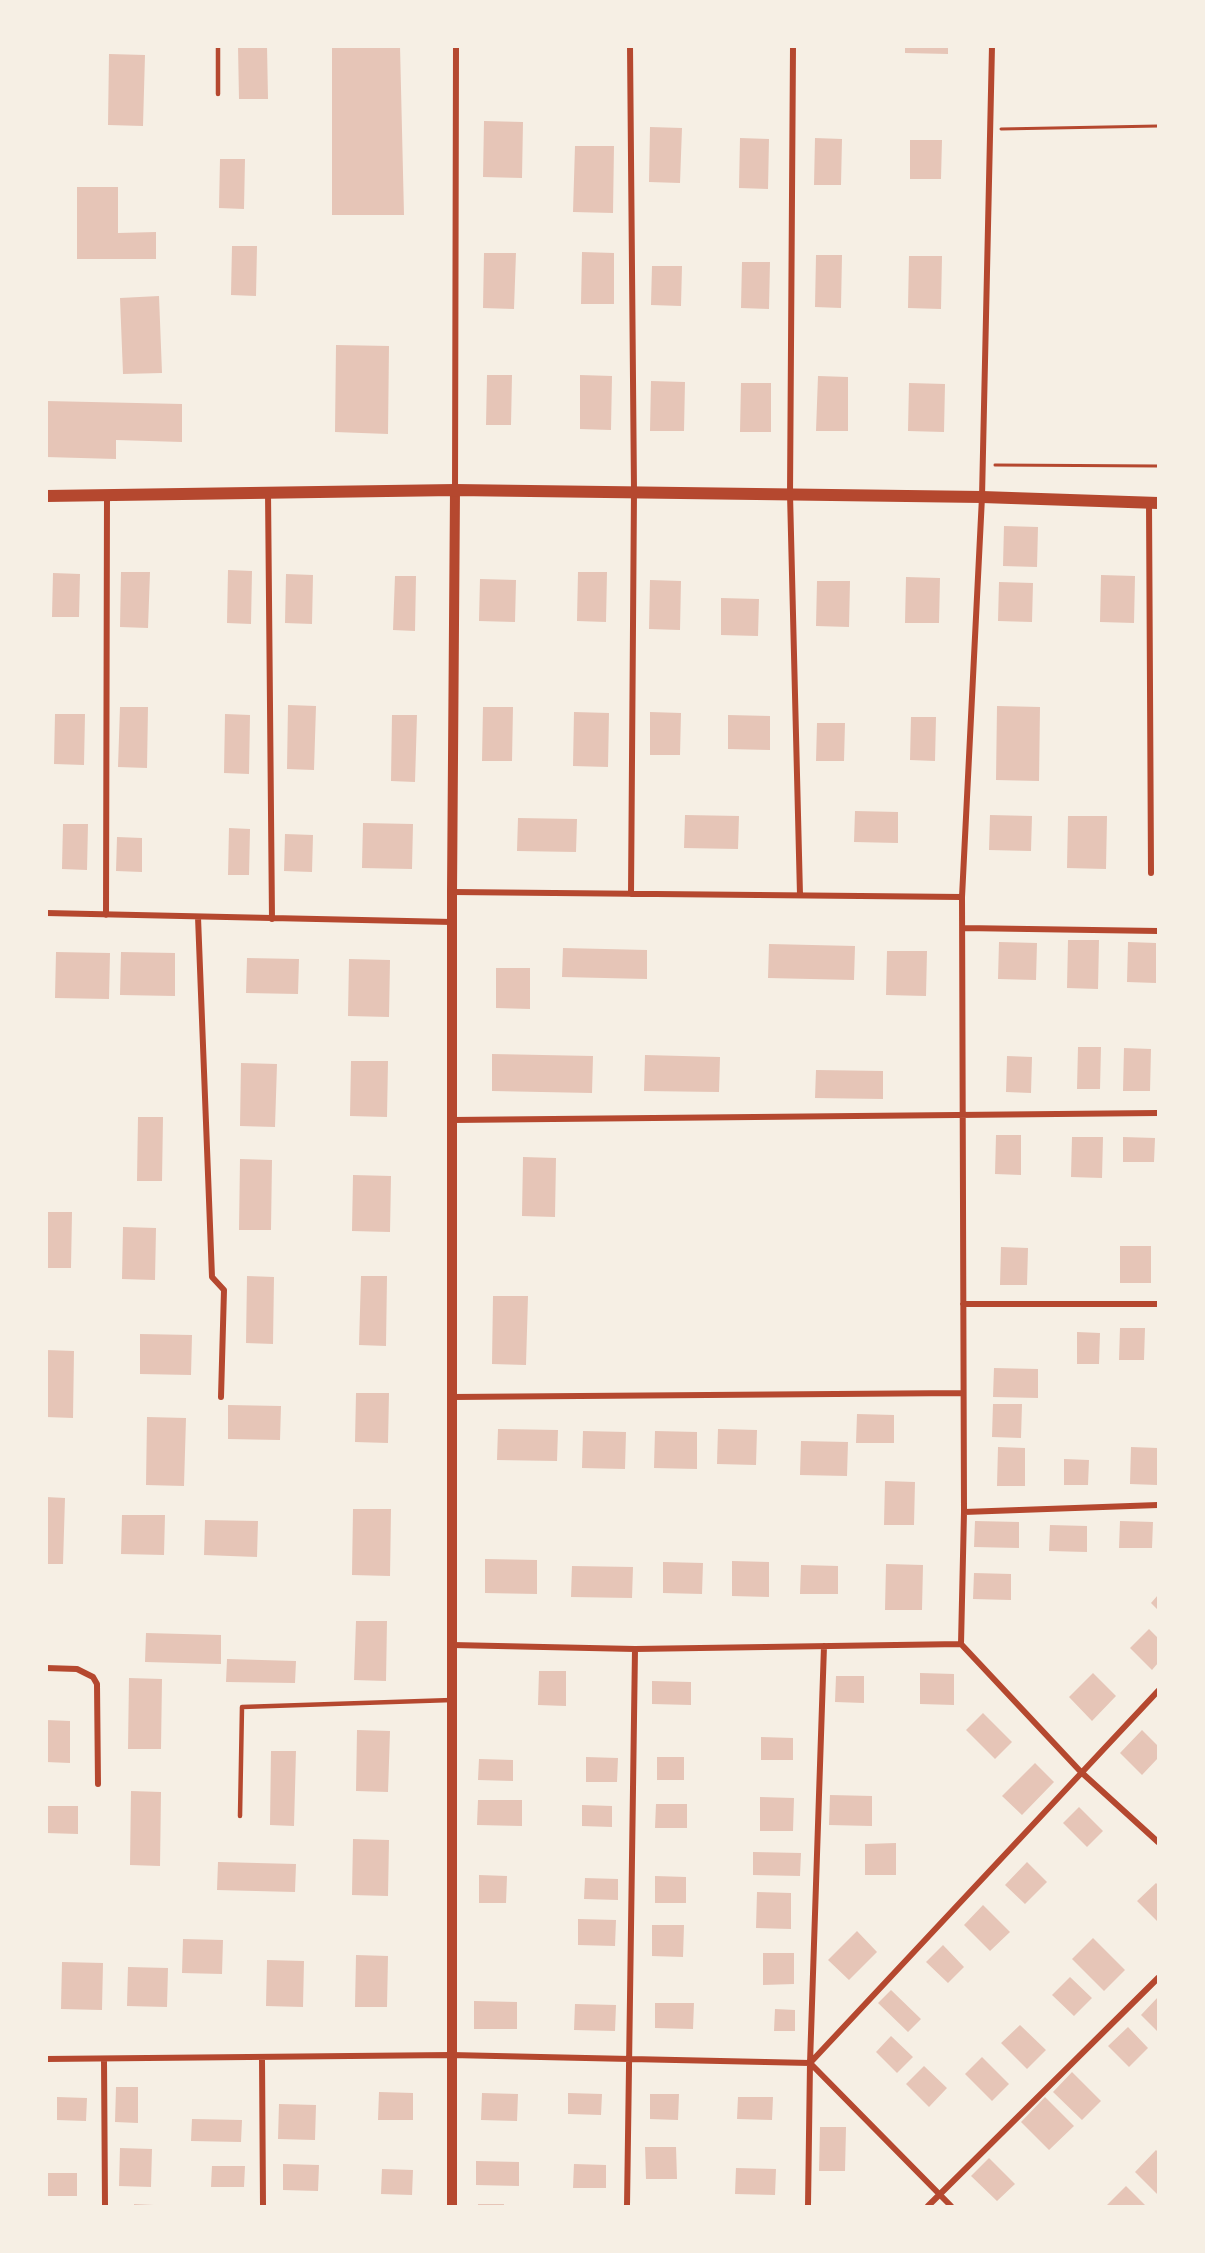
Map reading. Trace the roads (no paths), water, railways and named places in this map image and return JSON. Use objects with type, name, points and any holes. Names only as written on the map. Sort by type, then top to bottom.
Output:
[{"type":"main road","points":[[46,496],[455,490],[634,491],[1154,502]]},
{"type":"street","points":[[452,2206],[452,892],[456,46]]},
{"type":"street","points":[[630,46],[634,491],[631,894]]},
{"type":"street","points":[[793,46],[790,494],[800,895]]},
{"type":"street","points":[[992,46],[982,497],[963,897],[964,1512],[961,1644],[1081,1772],[1158,1842]]},
{"type":"street","points":[[268,492],[272,919]]},
{"type":"street","points":[[106,915],[107,494]]},
{"type":"street","points":[[1151,873],[1154,502]]},
{"type":"street","points":[[452,892],[963,897]]},
{"type":"street","points":[[46,913],[452,922]]},
{"type":"street","points":[[198,917],[212,1277],[224,1290],[221,1397]]},
{"type":"street","points":[[963,928],[1158,931]]},
{"type":"street","points":[[452,1120],[1158,1113]]},
{"type":"street","points":[[963,1304],[1158,1304]]},
{"type":"street","points":[[452,1396],[963,1393]]},
{"type":"street","points":[[964,1512],[1158,1505]]},
{"type":"street","points":[[452,1645],[635,1649],[961,1644]]},
{"type":"street","points":[[808,2206],[810,2063],[824,1646]]},
{"type":"street","points":[[627,2206],[635,1649]]},
{"type":"street","points":[[46,1668],[77,1669],[93,1677],[97,1684],[98,1784]]},
{"type":"street","points":[[810,2063],[1158,1691]]},
{"type":"street","points":[[928,2206],[1158,1978]]},
{"type":"street","points":[[46,2059],[451,2055],[810,2063],[951,2206]]},
{"type":"street","points":[[262,2057],[263,2206]]},
{"type":"street","points":[[104,2059],[105,2206]]},
{"type":"lane","points":[[218,46],[218,94]]},
{"type":"lane","points":[[240,1816],[242,1707],[452,1700]]}]
